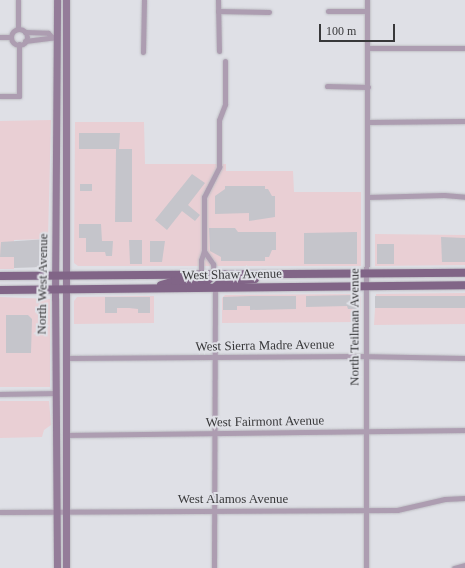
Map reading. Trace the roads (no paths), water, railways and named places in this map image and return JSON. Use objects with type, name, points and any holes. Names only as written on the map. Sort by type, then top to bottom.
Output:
[{"type":"main road","name":"North West Avenue","points":[[57,0],[55,37],[57,133],[55,276],[57,568]]},
{"type":"main road","name":"North West Avenue","points":[[66,0],[66,568]]},
{"type":"main road","points":[[55,37],[62,41],[62,70],[66,88]]},
{"type":"main road","points":[[57,133],[62,138],[62,169],[66,176]]},
{"type":"main road","name":"West Shaw Avenue","points":[[0,276],[465,273]]},
{"type":"main road","points":[[151,288],[175,281],[210,280],[214,275]]},
{"type":"main road","points":[[215,287],[220,282],[249,280],[265,275]]},
{"type":"main road","name":"West Shaw Avenue","points":[[0,290],[465,285]]},
{"type":"main road","points":[[56,393],[61,400],[62,442],[66,453]]},
{"type":"street","points":[[0,37],[11,37],[18,29],[18,0]]},
{"type":"street","points":[[143,52],[144,0]]},
{"type":"street","points":[[218,0],[219,52]]},
{"type":"street","name":"North Teilman Avenue","points":[[366,568],[366,274],[368,122],[367,0]]},
{"type":"street","points":[[218,11],[269,12]]},
{"type":"street","points":[[328,11],[367,11]]},
{"type":"street","points":[[18,29],[25,32],[43,33],[55,37]]},
{"type":"street","points":[[25,32],[25,41]]},
{"type":"street","points":[[43,33],[43,40]]},
{"type":"street","points":[[11,37],[14,43],[19,44],[25,41],[43,40],[55,37]]},
{"type":"street","points":[[0,96],[19,96],[19,44]]},
{"type":"street","points":[[368,48],[465,48]]},
{"type":"street","points":[[201,275],[200,260],[204,251],[204,197],[219,166],[219,120],[225,104],[225,61]]},
{"type":"street","points":[[327,86],[368,87]]},
{"type":"street","points":[[368,122],[465,121]]},
{"type":"street","points":[[367,197],[444,195],[465,198]]},
{"type":"street","points":[[204,251],[213,264],[214,275]]},
{"type":"street","points":[[214,568],[215,287]]},
{"type":"street","name":"West Sierra Madre Avenue","points":[[66,358],[465,358]]},
{"type":"street","points":[[0,394],[56,393]]},
{"type":"street","name":"West Fairmont Avenue","points":[[66,435],[465,430]]},
{"type":"street","name":"West Alamos Avenue","points":[[0,512],[397,510],[445,499],[465,498]]},
{"type":"street","points":[[454,568],[465,565]]}]
